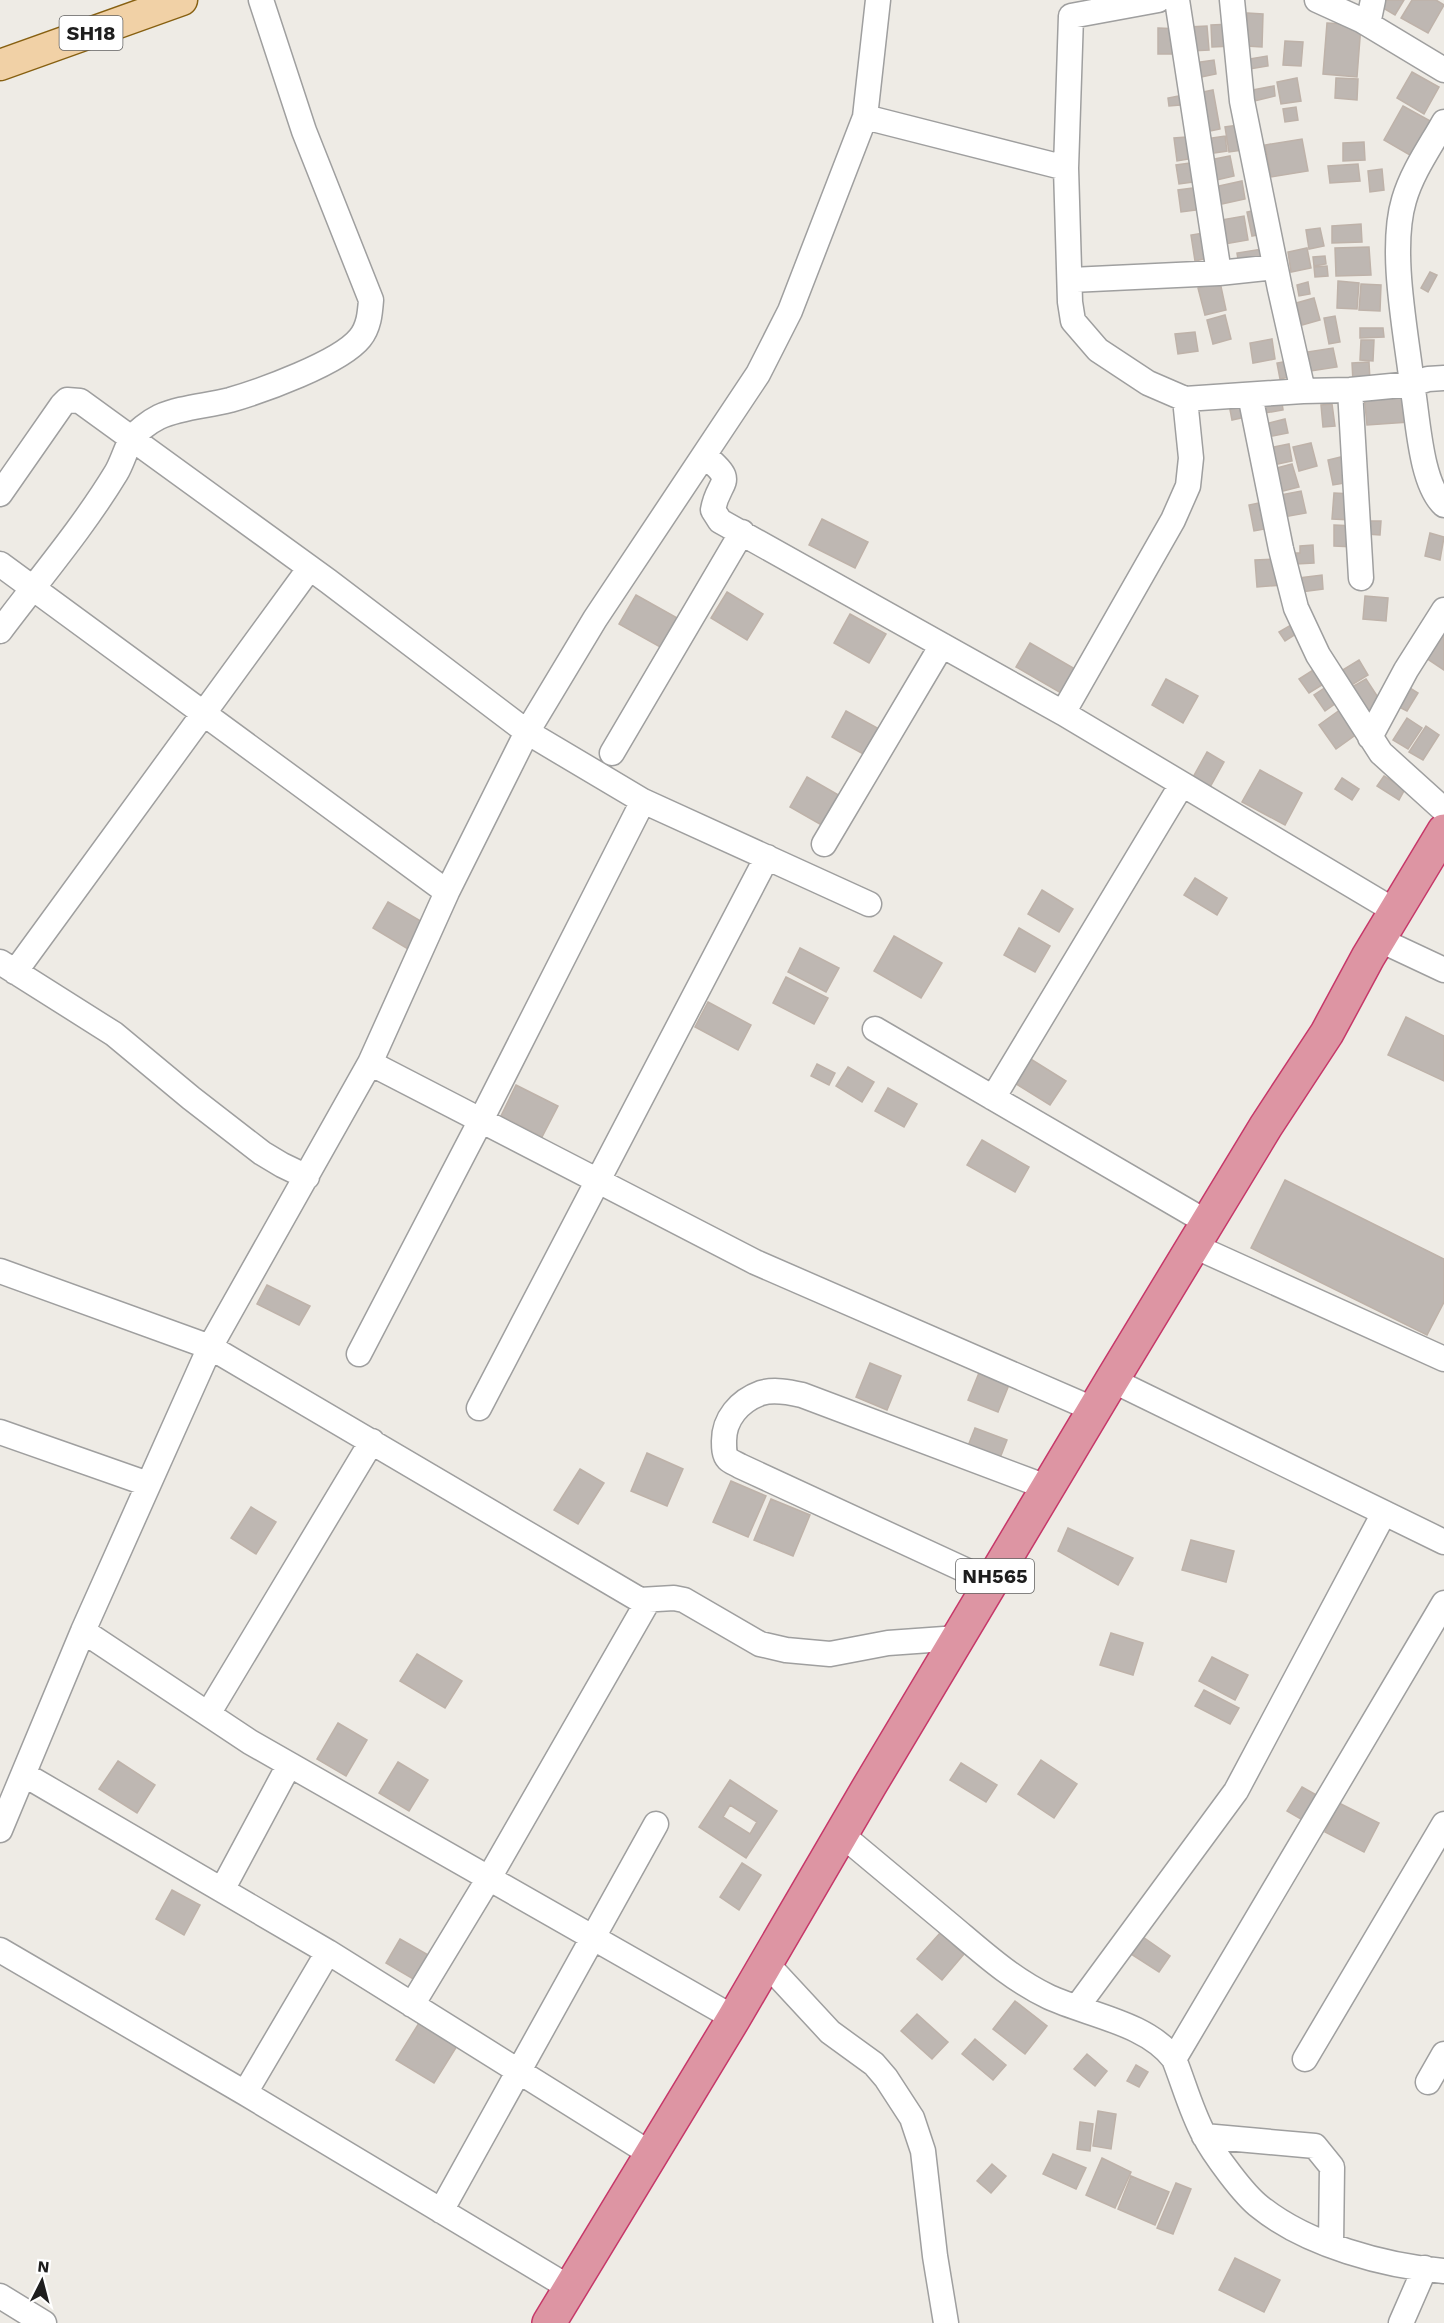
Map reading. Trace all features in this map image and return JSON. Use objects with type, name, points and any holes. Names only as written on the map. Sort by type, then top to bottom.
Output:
[{"type":"highway","name":"NH565","points":[[549,2323],[734,2018],[1112,1380],[1266,1126],[1327,1033],[1378,939],[1444,831]]},
{"type":"main road","name":"SH18","points":[[0,65],[182,0]]},
{"type":"street","points":[[0,631],[88,514],[116,472],[132,439],[158,417],[229,400],[280,384],[341,354],[360,339],[369,322],[371,300],[304,131],[261,0]]},
{"type":"street","points":[[0,1830],[25,1775],[83,1631],[210,1347],[370,1063],[447,892],[527,732],[595,619],[758,374],[790,311],[865,117],[878,0]]},
{"type":"street","points":[[1158,0],[1071,8],[1066,168],[1070,302],[1073,321],[1098,350],[1148,382],[1185,399],[1350,390],[1412,384],[1428,379],[1444,378]]},
{"type":"street","points":[[1177,0],[1219,273]]},
{"type":"street","points":[[1232,0],[1242,101],[1275,267],[1303,391]]},
{"type":"street","points":[[1317,0],[1368,24],[1444,70]]},
{"type":"street","points":[[1368,24],[1373,0]]},
{"type":"street","points":[[865,117],[1066,168]]},
{"type":"street","points":[[1444,122],[1413,177],[1404,201],[1398,234],[1401,299],[1427,478],[1437,499],[1444,505]]},
{"type":"street","points":[[1071,280],[1219,273],[1275,267]]},
{"type":"street","points":[[1350,390],[1361,578]]},
{"type":"street","points":[[1250,395],[1281,549],[1296,608],[1318,655],[1381,753],[1444,810]]},
{"type":"street","points":[[1063,713],[1173,520],[1188,486],[1191,458],[1185,399]]},
{"type":"street","points":[[0,494],[66,400],[80,401],[527,732],[643,801],[869,904]]},
{"type":"street","points":[[705,456],[724,474],[723,488],[714,504],[713,510],[716,516],[1063,713],[1395,911]]},
{"type":"street","points":[[612,753],[742,532]]},
{"type":"street","points":[[0,564],[447,892]]},
{"type":"street","points":[[307,1177],[262,1153],[114,1034],[8,967],[205,714],[309,569]]},
{"type":"street","points":[[1370,736],[1406,670],[1444,610]]},
{"type":"street","points":[[824,844],[942,645]]},
{"type":"street","points":[[993,1098],[1182,784]]},
{"type":"street","points":[[359,1354],[643,801]]},
{"type":"street","points":[[478,1408],[767,857]]},
{"type":"street","points":[[1378,939],[1444,970]]},
{"type":"street","points":[[875,1029],[993,1098],[1201,1234],[1444,1359]]},
{"type":"street","points":[[370,1063],[754,1262],[1095,1410]]},
{"type":"street","points":[[0,1271],[210,1347],[372,1441],[631,1597],[648,1601],[674,1598],[684,1600],[698,1606],[730,1629],[760,1644],[786,1650],[830,1654],[888,1643],[958,1638]]},
{"type":"street","points":[[1112,1380],[1444,1542]]},
{"type":"street","points":[[992,1582],[740,1467],[728,1458],[724,1449],[724,1432],[729,1418],[744,1402],[762,1393],[784,1391],[802,1395],[1049,1488]]},
{"type":"street","points":[[0,1432],[148,1484]]},
{"type":"street","points":[[208,1714],[372,1441]]},
{"type":"street","points":[[1077,2007],[1236,1791],[1384,1513]]},
{"type":"street","points":[[412,2005],[489,1878],[648,1601]]},
{"type":"street","points":[[1174,2058],[1444,1603]]},
{"type":"street","points":[[83,1631],[290,1765],[734,2018]]},
{"type":"street","points":[[222,1890],[290,1765]]},
{"type":"street","points":[[25,1775],[328,1952],[651,2154]]},
{"type":"street","points":[[441,2211],[656,1824]]},
{"type":"street","points":[[1305,2059],[1444,1824]]},
{"type":"street","points":[[841,1834],[1019,1981],[1049,1996],[1144,2034],[1166,2048],[1174,2058],[1204,2136],[1217,2157],[1259,2207],[1309,2237],[1348,2252],[1438,2267],[1401,2323]]},
{"type":"street","points":[[0,1950],[245,2093],[570,2288]]},
{"type":"street","points":[[245,2093],[328,1952]]},
{"type":"street","points":[[766,1963],[830,2032],[874,2064],[912,2118],[923,2151],[935,2256],[946,2323]]},
{"type":"street","points":[[1428,2082],[1444,2054]]},
{"type":"street","points":[[1204,2136],[1315,2145],[1332,2167],[1331,2245]]},
{"type":"street","points":[[0,2296],[44,2323]]},
{"type":"building","points":[[1381,0],[1404,0],[1395,15],[1378,5]]},
{"type":"building","points":[[1412,0],[1436,0],[1444,5],[1428,33],[1401,18]]},
{"type":"building","points":[[1247,13],[1263,14],[1262,47],[1246,46]]},
{"type":"building","points":[[1327,23],[1361,25],[1357,77],[1323,74]]},
{"type":"building","points":[[1232,24],[1233,46],[1212,47],[1211,25]]},
{"type":"building","points":[[1207,26],[1209,50],[1190,51],[1188,27]]},
{"type":"building","points":[[1158,28],[1181,29],[1180,54],[1158,54]]},
{"type":"building","points":[[1285,41],[1303,42],[1301,66],[1283,65]]},
{"type":"building","points":[[1267,56],[1268,66],[1250,69],[1249,59]]},
{"type":"building","points":[[1214,60],[1216,74],[1196,78],[1194,63]]},
{"type":"building","points":[[1412,72],[1439,87],[1424,114],[1397,98]]},
{"type":"building","points":[[1297,78],[1301,101],[1281,104],[1277,82]]},
{"type":"building","points":[[1336,78],[1358,79],[1357,100],[1335,98]]},
{"type":"building","points":[[1274,86],[1275,96],[1254,101],[1252,90]]},
{"type":"building","points":[[1213,90],[1220,129],[1205,132],[1198,93]]},
{"type":"building","points":[[1179,96],[1180,105],[1169,106],[1168,98]]},
{"type":"building","points":[[1403,106],[1434,123],[1415,158],[1384,140]]},
{"type":"building","points":[[1296,107],[1298,120],[1285,122],[1283,109]]},
{"type":"building","points":[[1238,125],[1242,150],[1229,152],[1225,127]]},
{"type":"building","points":[[1225,136],[1227,151],[1208,154],[1206,139]]},
{"type":"building","points":[[1186,137],[1189,159],[1177,161],[1174,138]]},
{"type":"building","points":[[1302,139],[1308,171],[1271,177],[1265,145]]},
{"type":"building","points":[[1364,142],[1365,160],[1343,161],[1343,143]]},
{"type":"building","points":[[1230,156],[1234,176],[1212,181],[1209,160]]},
{"type":"building","points":[[1197,162],[1200,181],[1179,184],[1176,165]]},
{"type":"building","points":[[1358,164],[1360,181],[1330,183],[1328,166]]},
{"type":"building","points":[[1382,169],[1384,190],[1370,192],[1368,171]]},
{"type":"building","points":[[1242,181],[1245,199],[1217,205],[1214,187]]},
{"type":"building","points":[[1200,187],[1203,209],[1181,212],[1178,190]]},
{"type":"building","points":[[1261,209],[1267,233],[1252,236],[1247,212]]},
{"type":"building","points":[[1244,216],[1248,240],[1225,244],[1221,220]]},
{"type":"building","points":[[1361,224],[1362,242],[1332,243],[1332,226]]},
{"type":"building","points":[[1320,228],[1324,246],[1309,249],[1306,230]]},
{"type":"building","points":[[1203,233],[1208,258],[1195,261],[1191,235]]},
{"type":"building","points":[[1369,247],[1371,275],[1336,276],[1335,248]]},
{"type":"building","points":[[1268,248],[1270,262],[1239,266],[1237,253]]},
{"type":"building","points":[[1307,248],[1311,268],[1291,272],[1288,252]]},
{"type":"building","points":[[1325,256],[1326,264],[1314,266],[1313,257]]},
{"type":"building","points":[[1327,266],[1328,276],[1315,277],[1314,267]]},
{"type":"building","points":[[1430,272],[1437,275],[1428,292],[1421,288]]},
{"type":"building","points":[[1338,281],[1359,283],[1357,309],[1337,308]]},
{"type":"building","points":[[1220,282],[1226,310],[1205,315],[1198,288]]},
{"type":"building","points":[[1308,282],[1310,294],[1299,296],[1297,285]]},
{"type":"building","points":[[1361,284],[1381,285],[1380,311],[1359,310]]},
{"type":"building","points":[[1314,298],[1320,320],[1302,325],[1296,303]]},
{"type":"building","points":[[1225,315],[1231,339],[1213,344],[1207,320]]},
{"type":"building","points":[[1335,316],[1340,342],[1329,344],[1324,318]]},
{"type":"building","points":[[1360,328],[1383,328],[1384,337],[1360,338]]},
{"type":"building","points":[[1195,332],[1198,351],[1178,354],[1175,334]]},
{"type":"building","points":[[1272,339],[1275,359],[1253,363],[1250,343]]},
{"type":"building","points":[[1361,340],[1374,340],[1373,361],[1360,360]]},
{"type":"building","points":[[1333,348],[1337,367],[1311,371],[1307,352]]},
{"type":"building","points":[[1288,361],[1291,377],[1280,379],[1277,363]]},
{"type":"building","points":[[1369,362],[1370,381],[1353,382],[1352,363]]},
{"type":"building","points":[[1407,392],[1409,422],[1367,425],[1364,395]]},
{"type":"building","points":[[1281,395],[1283,410],[1265,413],[1263,398]]},
{"type":"building","points":[[1242,396],[1246,417],[1232,420],[1228,399]]},
{"type":"building","points":[[1332,404],[1335,426],[1323,427],[1321,405]]},
{"type":"building","points":[[1285,419],[1288,433],[1268,437],[1265,424]]},
{"type":"building","points":[[1311,443],[1317,466],[1299,471],[1293,447]]},
{"type":"building","points":[[1289,444],[1292,461],[1273,465],[1269,448]]},
{"type":"building","points":[[1345,456],[1351,482],[1333,485],[1328,460]]},
{"type":"building","points":[[1292,464],[1299,487],[1279,492],[1273,469]]},
{"type":"building","points":[[1301,491],[1306,513],[1284,517],[1280,495]]},
{"type":"building","points":[[1334,493],[1352,494],[1351,520],[1332,519]]},
{"type":"building","points":[[1264,502],[1270,528],[1254,531],[1249,505]]},
{"type":"building","points":[[822,519],[868,542],[855,568],[809,545]]},
{"type":"building","points":[[1366,521],[1381,521],[1380,535],[1366,534]]},
{"type":"building","points":[[1334,525],[1355,526],[1355,547],[1334,546]]},
{"type":"building","points":[[1430,533],[1444,537],[1440,560],[1425,556]]},
{"type":"building","points":[[1313,545],[1314,563],[1296,564],[1295,553],[1300,553],[1300,546]]},
{"type":"building","points":[[1281,559],[1283,585],[1257,587],[1255,560]]},
{"type":"building","points":[[1322,575],[1323,589],[1301,592],[1299,578]]},
{"type":"building","points":[[727,592],[763,614],[747,640],[711,618]]},
{"type":"building","points":[[636,595],[679,619],[662,648],[619,624]]},
{"type":"building","points":[[1365,596],[1388,598],[1386,621],[1363,619]]},
{"type":"building","points":[[850,614],[886,634],[869,663],[834,643]]},
{"type":"building","points":[[1444,623],[1444,670],[1423,656]]},
{"type":"building","points":[[1291,625],[1296,634],[1285,641],[1279,632]]},
{"type":"building","points":[[1030,643],[1075,669],[1061,693],[1016,667]]},
{"type":"building","points":[[1359,660],[1368,675],[1350,686],[1341,671]]},
{"type":"building","points":[[1321,665],[1330,680],[1309,693],[1299,679]]},
{"type":"building","points":[[1166,679],[1198,696],[1183,723],[1152,705]]},
{"type":"building","points":[[1366,679],[1383,705],[1369,713],[1352,687]]},
{"type":"building","points":[[1329,685],[1339,701],[1325,711],[1314,695]]},
{"type":"building","points":[[1405,685],[1418,693],[1407,711],[1393,704]]},
{"type":"building","points":[[1344,707],[1361,731],[1336,749],[1319,725]]},
{"type":"building","points":[[846,711],[881,730],[867,756],[832,737]]},
{"type":"building","points":[[1407,718],[1422,728],[1408,749],[1393,740]]},
{"type":"building","points":[[1426,726],[1439,735],[1423,760],[1409,752]]},
{"type":"building","points":[[1207,752],[1224,762],[1209,789],[1192,779]]},
{"type":"building","points":[[1260,770],[1302,793],[1285,825],[1242,802]]},
{"type":"building","points":[[1384,776],[1405,789],[1399,800],[1377,786]]},
{"type":"building","points":[[807,777],[842,797],[825,827],[790,807]]},
{"type":"building","points":[[1342,778],[1359,789],[1352,800],[1335,789]]},
{"type":"building","points":[[1195,878],[1227,898],[1217,915],[1184,895]]},
{"type":"building","points":[[1042,890],[1073,909],[1059,932],[1028,914]]},
{"type":"building","points":[[388,902],[424,923],[408,949],[373,928]]},
{"type":"building","points":[[1019,928],[1050,946],[1035,972],[1004,955]]},
{"type":"building","points":[[894,936],[942,963],[921,998],[874,971]]},
{"type":"building","points":[[800,948],[839,968],[826,992],[788,972]]},
{"type":"building","points":[[786,977],[828,998],[814,1024],[773,1003]]},
{"type":"building","points":[[708,1002],[751,1025],[738,1050],[695,1027]]},
{"type":"building","points":[[1406,1017],[1444,1036],[1444,1081],[1388,1055]]},
{"type":"building","points":[[1029,1058],[1066,1081],[1050,1105],[1013,1082]]},
{"type":"building","points":[[817,1064],[835,1073],[829,1085],[811,1076]]},
{"type":"building","points":[[848,1067],[874,1082],[862,1102],[836,1086]]},
{"type":"building","points":[[516,1085],[558,1106],[542,1137],[501,1116]]},
{"type":"building","points":[[888,1088],[917,1104],[904,1127],[875,1111]]},
{"type":"building","points":[[982,1140],[1029,1167],[1015,1192],[967,1165]]},
{"type":"building","points":[[1285,1180],[1444,1259],[1444,1302],[1427,1335],[1251,1248]]},
{"type":"building","points":[[267,1285],[310,1306],[299,1325],[257,1304]]},
{"type":"building","points":[[870,1363],[901,1376],[887,1410],[856,1397]]},
{"type":"building","points":[[983,1363],[1013,1375],[998,1412],[968,1400]]},
{"type":"building","points":[[975,1428],[1007,1440],[1000,1458],[968,1446]]},
{"type":"building","points":[[647,1453],[683,1469],[667,1506],[631,1491]]},
{"type":"building","points":[[580,1469],[604,1483],[578,1524],[554,1510]]},
{"type":"building","points":[[731,1481],[766,1496],[748,1537],[713,1522]]},
{"type":"building","points":[[771,1499],[810,1515],[793,1556],[754,1540]]},
{"type":"building","points":[[251,1507],[276,1522],[256,1554],[231,1538]]},
{"type":"building","points":[[1068,1528],[1133,1558],[1118,1585],[1058,1551]]},
{"type":"building","points":[[1191,1540],[1234,1551],[1226,1582],[1182,1570]]},
{"type":"building","points":[[1111,1633],[1143,1643],[1133,1675],[1100,1665]]},
{"type":"building","points":[[417,1654],[462,1681],[445,1708],[400,1681]]},
{"type":"building","points":[[1212,1657],[1248,1675],[1235,1700],[1199,1681]]},
{"type":"building","points":[[1204,1690],[1239,1708],[1230,1724],[1195,1706]]},
{"type":"building","points":[[338,1723],[367,1740],[346,1776],[317,1759]]},
{"type":"building","points":[[1041,1760],[1077,1784],[1054,1818],[1018,1794]]},
{"type":"building","points":[[118,1761],[155,1785],[137,1813],[99,1789]]},
{"type":"building","points":[[398,1762],[428,1780],[409,1811],[379,1793]]},
{"type":"building","points":[[961,1763],[997,1785],[986,1802],[950,1780]]},
{"type":"building","points":[[730,1780],[777,1811],[746,1858],[699,1827]],"holes":[[[730,1805],[757,1822],[750,1834],[723,1817]]]},
{"type":"building","points":[[1302,1787],[1320,1797],[1306,1822],[1287,1811]]},
{"type":"building","points":[[1339,1803],[1379,1823],[1364,1852],[1325,1832]]},
{"type":"building","points":[[742,1863],[761,1875],[739,1910],[720,1897]]},
{"type":"building","points":[[172,1890],[200,1905],[184,1935],[156,1919]]},
{"type":"building","points":[[940,1933],[964,1954],[942,1980],[917,1959]]},
{"type":"building","points":[[1143,1937],[1170,1956],[1159,1972],[1131,1954]]},
{"type":"building","points":[[400,1939],[430,1956],[415,1980],[386,1963]]},
{"type":"building","points":[[1015,2001],[1047,2026],[1025,2054],[993,2029]]},
{"type":"building","points":[[917,2014],[948,2042],[932,2059],[901,2031]]},
{"type":"building","points":[[419,2023],[457,2046],[434,2083],[396,2060]]},
{"type":"building","points":[[975,2039],[1006,2065],[993,2080],[962,2054]]},
{"type":"building","points":[[1087,2054],[1107,2071],[1095,2086],[1074,2069]]},
{"type":"building","points":[[1136,2065],[1148,2072],[1139,2087],[1127,2081]]},
{"type":"building","points":[[1098,2111],[1116,2114],[1111,2149],[1093,2146]]},
{"type":"building","points":[[1080,2122],[1093,2124],[1090,2151],[1077,2149]]},
{"type":"building","points":[[1053,2154],[1086,2168],[1076,2189],[1043,2174]]},
{"type":"building","points":[[1102,2158],[1131,2172],[1115,2208],[1086,2195]]},
{"type":"building","points":[[992,2164],[1006,2176],[991,2193],[977,2181]]},
{"type":"building","points":[[1131,2176],[1169,2192],[1155,2225],[1118,2209]]},
{"type":"building","points":[[1176,2183],[1191,2189],[1173,2234],[1157,2228]]},
{"type":"building","points":[[1235,2258],[1280,2280],[1264,2312],[1219,2290]]}]
